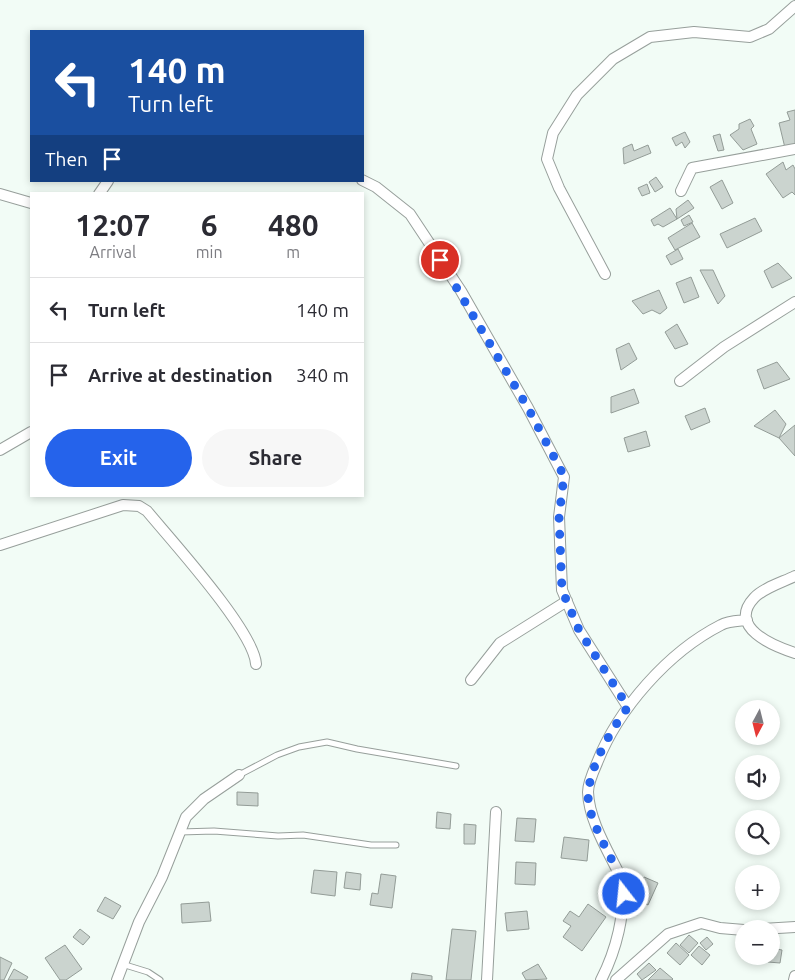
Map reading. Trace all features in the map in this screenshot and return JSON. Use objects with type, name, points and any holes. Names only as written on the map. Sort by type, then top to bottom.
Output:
[{"type":"street","points":[[606,274],[559,188],[547,159],[553,133],[577,95],[613,60],[650,37],[694,32],[750,37],[769,29],[795,6]]},
{"type":"street","points":[[681,191],[692,168],[795,149]]},
{"type":"street","points":[[364,181],[376,187],[410,214],[461,292],[528,408],[564,476],[559,517],[562,590],[579,630],[628,707]]},
{"type":"street","points":[[0,194],[30,202]]},
{"type":"street","points":[[680,381],[724,347],[795,302]]},
{"type":"street","points":[[0,450],[30,433]]},
{"type":"street","points":[[0,545],[123,505],[139,506],[147,511],[221,601],[253,649],[256,664]]},
{"type":"street","points":[[795,576],[753,599],[746,613],[748,626],[755,634],[795,653]]},
{"type":"street","points":[[471,680],[500,643],[567,600]]},
{"type":"street","points":[[601,980],[607,968],[616,939],[624,894],[622,880],[589,805],[588,790],[602,749],[614,725],[628,707],[678,654],[722,623],[746,620]]},
{"type":"street","points":[[117,980],[139,922],[162,877],[178,832],[186,817],[194,808],[239,775]]},
{"type":"street","points":[[487,980],[496,812]]},
{"type":"street","points":[[616,980],[668,934],[676,930],[701,923],[735,929]]},
{"type":"street","points":[[780,928],[795,927]]},
{"type":"street","points":[[794,980],[795,976]]},
{"type":"lane","points":[[239,775],[277,754],[299,747],[328,742],[357,749],[456,766]]},
{"type":"lane","points":[[178,832],[214,831],[278,836],[303,835],[371,845],[396,845]]},
{"type":"lane","points":[[122,964],[148,972],[160,980]]},
{"type":"building","points":[[795,110],[795,146],[785,148],[779,123],[790,120],[787,112]]},
{"type":"building","points":[[750,119],[754,126],[751,129],[757,144],[743,150],[730,135],[739,129],[739,124]]},
{"type":"building","points":[[685,132],[690,142],[685,148],[682,142],[676,146],[672,138]]},
{"type":"building","points":[[720,134],[724,150],[718,151],[713,136]]},
{"type":"building","points":[[632,144],[634,151],[648,145],[651,153],[624,164],[623,148]]},
{"type":"building","points":[[783,162],[786,170],[793,165],[795,169],[795,195],[792,192],[783,198],[766,174]]},
{"type":"building","points":[[656,177],[663,187],[655,192],[649,182]]},
{"type":"building","points":[[722,180],[733,203],[722,209],[710,187]]},
{"type":"building","points":[[647,184],[650,193],[642,196],[638,188]]},
{"type":"building","points":[[688,200],[694,208],[677,219],[676,209]]},
{"type":"building","points":[[670,208],[677,219],[663,227],[658,224],[654,226],[651,220]]},
{"type":"building","points":[[689,215],[693,222],[684,226],[681,220]]},
{"type":"building","points":[[755,218],[762,231],[727,248],[720,234]]},
{"type":"building","points":[[692,223],[700,237],[675,250],[668,238]]},
{"type":"building","points":[[678,249],[683,259],[671,265],[666,256]]},
{"type":"building","points":[[778,263],[792,278],[772,288],[764,271]]},
{"type":"building","points":[[700,270],[713,270],[725,296],[718,304]]},
{"type":"building","points":[[691,277],[699,297],[684,303],[676,283]]},
{"type":"building","points":[[659,290],[667,308],[660,314],[652,310],[643,314],[632,301]]},
{"type":"building","points":[[677,324],[688,344],[675,349],[665,332]]},
{"type":"building","points":[[629,343],[637,359],[621,370],[616,349]]},
{"type":"building","points":[[777,362],[790,379],[764,389],[757,370]]},
{"type":"building","points":[[634,389],[639,403],[611,413],[611,397]]},
{"type":"building","points":[[705,408],[710,422],[691,430],[685,416]]},
{"type":"building","points":[[775,410],[786,424],[779,438],[754,426]]},
{"type":"building","points":[[795,425],[795,456],[779,438]]},
{"type":"building","points":[[646,431],[650,446],[628,452],[624,438]]},
{"type":"building","points":[[237,792],[258,793],[258,806],[237,805]]},
{"type":"building","points":[[437,812],[451,814],[450,829],[436,828]]},
{"type":"building","points":[[517,818],[536,819],[534,842],[515,841]]},
{"type":"building","points":[[464,824],[476,825],[475,844],[464,844]]},
{"type":"building","points":[[564,837],[589,840],[587,861],[561,858]]},
{"type":"building","points":[[516,862],[536,863],[535,885],[515,884]]},
{"type":"building","points":[[314,870],[337,872],[335,896],[311,893]]},
{"type":"building","points":[[346,872],[361,874],[360,890],[344,888]]},
{"type":"building","points":[[381,874],[396,876],[392,908],[370,905],[372,893],[378,894]]},
{"type":"building","points":[[644,877],[658,883],[648,905],[634,898]]},
{"type":"building","points":[[105,897],[121,906],[113,919],[97,911]]},
{"type":"building","points":[[209,902],[211,921],[182,923],[181,904]]},
{"type":"building","points":[[588,904],[606,917],[582,951],[563,937],[571,926],[563,921],[570,911],[579,917]]},
{"type":"building","points":[[527,911],[529,929],[507,931],[505,913]]},
{"type":"building","points":[[80,929],[90,937],[83,945],[73,937]]},
{"type":"building","points":[[452,929],[476,931],[471,980],[446,980]]},
{"type":"building","points":[[689,935],[698,943],[689,953],[680,945]]},
{"type":"building","points":[[707,937],[713,944],[706,950],[700,943]]},
{"type":"building","points":[[676,943],[689,955],[680,965],[667,953]]},
{"type":"building","points":[[65,945],[82,969],[66,980],[60,980],[45,958]]},
{"type":"building","points":[[699,946],[710,955],[702,965],[691,955]]},
{"type":"building","points":[[0,957],[12,963],[4,980],[0,980]]},
{"type":"building","points":[[649,963],[656,970],[642,980],[637,974]]},
{"type":"building","points":[[538,964],[547,979],[526,980],[522,973]]},
{"type":"building","points":[[660,968],[673,979],[648,980]]},
{"type":"building","points":[[14,969],[28,977],[26,980],[8,980]]},
{"type":"building","points":[[412,973],[432,976],[432,980],[411,980]]},
{"type":"route","points":[[440,260],[461,292],[528,408],[564,476],[559,517],[562,590],[579,630],[628,707],[614,725],[602,749],[588,790],[589,805],[622,880],[624,894]]}]
